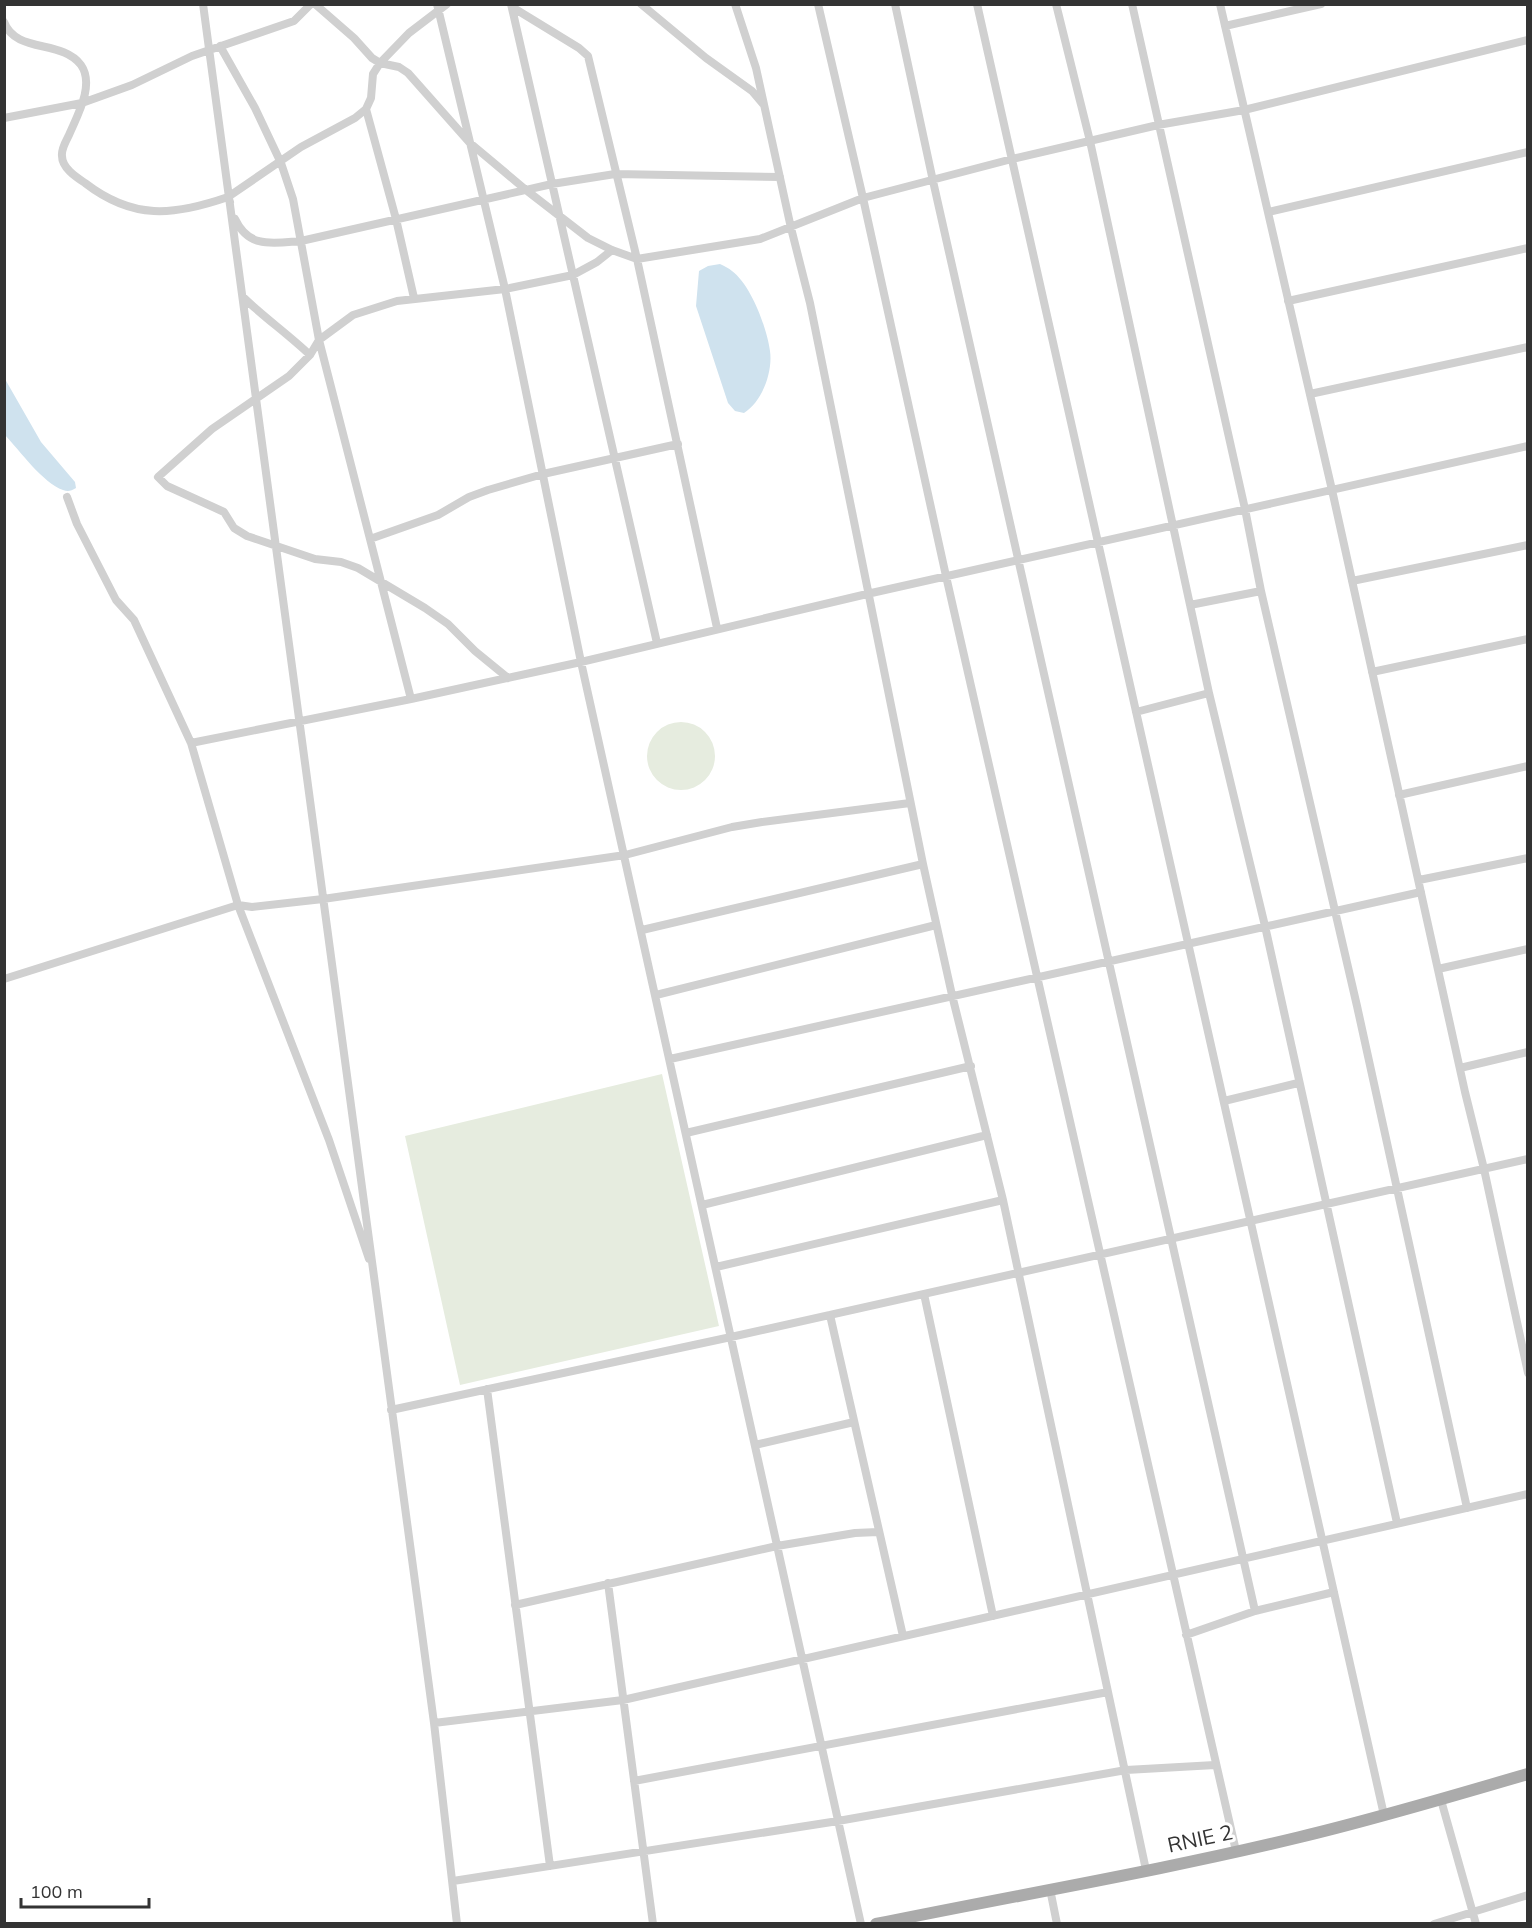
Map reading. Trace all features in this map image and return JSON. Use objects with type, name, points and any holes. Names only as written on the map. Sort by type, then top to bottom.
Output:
[{"type":"main road","name":"RNIE 2","points":[[876,1923],[895,1922],[1236,1851],[1441,1800],[1527,1774]]},
{"type":"street","points":[[203,4],[278,546],[434,1723],[457,1923]]},
{"type":"street","points":[[4,117],[82,103],[132,85],[220,46],[294,21],[313,4],[380,63],[399,67],[408,73],[470,143],[560,217],[588,238],[612,250],[637,258],[760,239],[863,198],[1012,159],[1158,125],[1244,110],[1527,40]]},
{"type":"street","points":[[4,22],[13,36],[36,45],[60,50],[82,66],[86,87],[82,103],[64,146],[62,159],[69,170],[95,191],[112,201],[144,211],[160,213],[186,210],[229,196],[281,163],[316,137],[356,118],[366,109],[373,74],[380,63],[437,8],[447,4]]},
{"type":"street","points":[[641,4],[706,58],[752,91],[765,106]]},
{"type":"street","points":[[735,4],[756,68],[810,303],[867,594],[936,925],[1003,1200],[1146,1870]]},
{"type":"street","points":[[819,4],[946,576],[1236,1851]]},
{"type":"street","points":[[895,4],[1255,1611]]},
{"type":"street","points":[[977,4],[1384,1815]]},
{"type":"street","points":[[1056,4],[1089,141],[1209,693],[1265,926],[1397,1523]]},
{"type":"street","points":[[1132,4],[1467,1508]]},
{"type":"street","points":[[1220,4],[1332,490],[1484,1169],[1527,1373]]},
{"type":"street","points":[[1225,26],[1321,4]]},
{"type":"street","points":[[511,6],[579,48],[588,56],[637,258],[717,628]]},
{"type":"street","points":[[511,6],[657,643]]},
{"type":"street","points":[[437,8],[506,289],[581,662],[861,1923]]},
{"type":"street","points":[[220,46],[255,108],[281,163],[293,199],[319,340],[411,699]]},
{"type":"street","points":[[366,109],[396,219],[414,298]]},
{"type":"street","points":[[1268,212],[1527,152]]},
{"type":"street","points":[[231,207],[241,231],[256,241],[273,243],[301,241],[484,198],[615,174],[780,177]]},
{"type":"street","points":[[1288,301],[1527,248]]},
{"type":"street","points":[[508,678],[475,651],[448,624],[358,568],[341,562],[315,559],[238,532],[224,512],[167,486],[158,477],[212,429],[289,376],[310,355],[319,340],[353,315],[381,305],[414,298],[506,289],[573,275],[591,266],[612,250]]},
{"type":"street","points":[[244,298],[262,315],[283,329],[310,355]]},
{"type":"street","points":[[1310,394],[1527,347]]},
{"type":"street","points":[[370,539],[438,515],[488,489],[543,474],[678,444]]},
{"type":"street","points":[[191,743],[581,662],[717,628],[1527,447]]},
{"type":"street","points":[[67,497],[77,524],[116,600],[134,620],[191,743],[238,905],[329,1140],[375,1278]]},
{"type":"street","points":[[1352,581],[1527,545]]},
{"type":"street","points":[[1191,605],[1262,591]]},
{"type":"street","points":[[1372,672],[1527,639]]},
{"type":"street","points":[[1136,712],[1209,693]]},
{"type":"street","points":[[1400,795],[1527,766]]},
{"type":"street","points":[[4,979],[238,905],[252,907],[323,899],[625,855],[752,824],[910,803]]},
{"type":"street","points":[[1419,880],[1527,858]]},
{"type":"street","points":[[642,930],[923,864]]},
{"type":"street","points":[[670,1059],[1037,975],[1109,962],[1421,892]]},
{"type":"street","points":[[656,994],[936,925]]},
{"type":"street","points":[[1438,969],[1527,950]]},
{"type":"street","points":[[1460,1068],[1527,1052]]},
{"type":"street","points":[[686,1133],[971,1066]]},
{"type":"street","points":[[1224,1101],[1298,1083]]},
{"type":"street","points":[[702,1205],[987,1135]]},
{"type":"street","points":[[391,1410],[1171,1240],[1527,1159]]},
{"type":"street","points":[[716,1267],[1003,1200]]},
{"type":"street","points":[[924,1294],[993,1616]]},
{"type":"street","points":[[830,1315],[903,1636]]},
{"type":"street","points":[[487,1389],[550,1866]]},
{"type":"street","points":[[755,1444],[854,1422]]},
{"type":"street","points":[[434,1723],[624,1700],[1527,1494]]},
{"type":"street","points":[[515,1605],[777,1546],[855,1533],[878,1532]]},
{"type":"street","points":[[608,1583],[653,1923]]},
{"type":"street","points":[[1186,1635],[1255,1611],[1334,1592]]},
{"type":"street","points":[[634,1781],[1108,1692]]},
{"type":"street","points":[[453,1881],[838,1821],[1126,1770],[1215,1765]]},
{"type":"street","points":[[1441,1800],[1476,1923]]},
{"type":"street","points":[[1050,1889],[1057,1923]]},
{"type":"street","points":[[1434,1923],[1527,1895]]},
{"type":"shaded area","points":[[681,722],[694,725],[705,732],[712,743],[715,756],[712,769],[705,780],[694,787],[681,790],[668,787],[657,780],[650,769],[647,756],[650,743],[657,732],[668,725]]},
{"type":"shaded area","points":[[662,1074],[719,1326],[460,1385],[405,1136]]},
{"type":"water","points":[[720,264],[739,278],[752,296],[762,319],[770,351],[770,368],[765,386],[756,402],[744,413],[735,411],[728,403],[696,306],[699,271],[708,266]]},
{"type":"water","points":[[5,379],[41,442],[75,482],[76,488],[65,491],[48,481],[5,435]]}]
